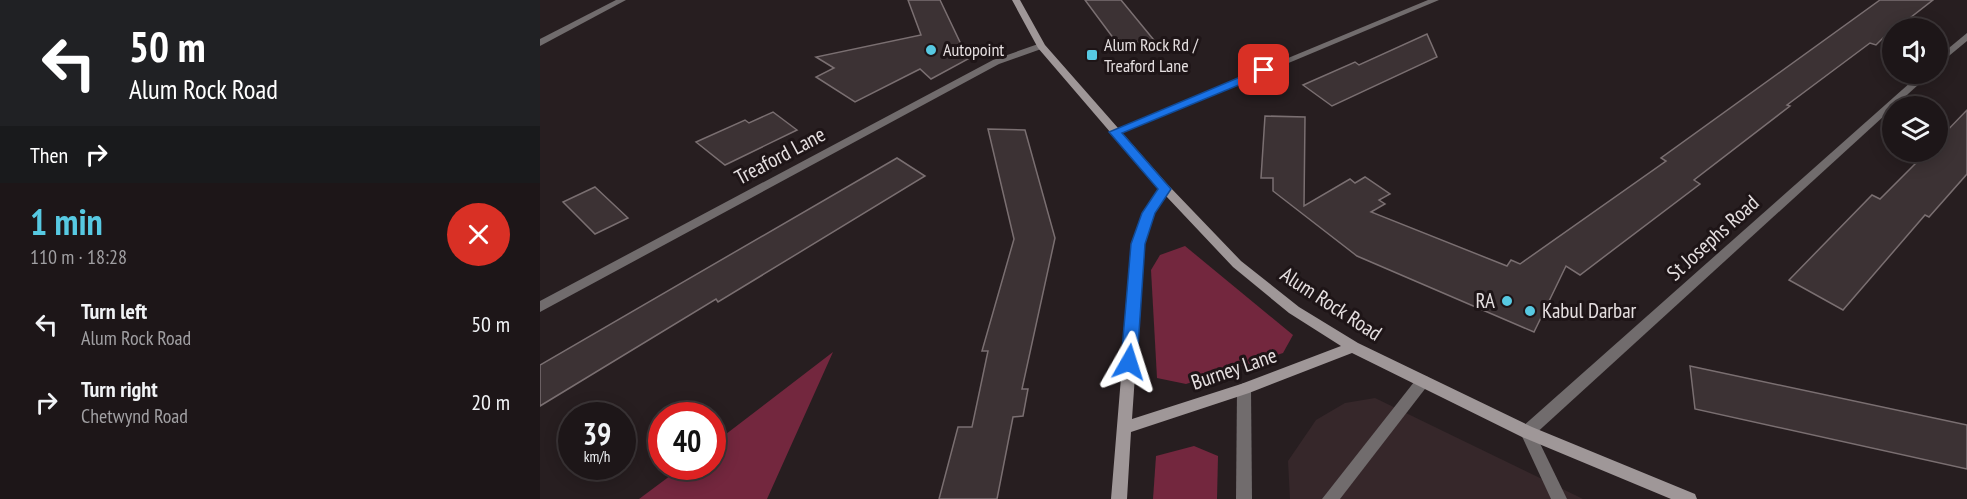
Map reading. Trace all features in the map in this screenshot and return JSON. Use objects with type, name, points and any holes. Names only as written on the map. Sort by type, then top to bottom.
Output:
[{"type":"street","points":[[540,43],[622,0]]},
{"type":"street","name":"Alum Rock Road","points":[[1016,0],[1041,46],[1165,189],[1237,264],[1294,310],[1353,347],[1527,432],[1689,499]]},
{"type":"street","points":[[1115,132],[1435,0]]},
{"type":"street","points":[[1948,53],[1967,36]]},
{"type":"street","name":"Treaford Lane","points":[[540,307],[996,62],[1041,46]]},
{"type":"street","name":"St Josephs Road","points":[[1527,432],[1914,84]]},
{"type":"street","points":[[1119,499],[1138,244],[1149,213],[1165,189]]},
{"type":"street","name":"Burney Lane","points":[[1126,427],[1244,389],[1353,347]]},
{"type":"street","points":[[1330,499],[1423,381]]},
{"type":"street","points":[[1244,389],[1244,499]]},
{"type":"street","points":[[1527,432],[1559,499]]},
{"type":"shaded area","points":[[1185,246],[1293,335],[1283,353],[1186,384],[1157,378],[1151,270],[1160,255]]},
{"type":"shaded area","points":[[833,352],[767,499],[639,499],[665,480],[726,480],[726,434]]},
{"type":"shaded area","points":[[1375,398],[1583,499],[1290,499],[1288,461],[1316,420],[1345,403]]},
{"type":"shaded area","points":[[1194,446],[1218,456],[1217,499],[1153,499],[1156,456]]},
{"type":"building","points":[[908,0],[940,0],[968,59],[931,79],[920,69],[855,102],[816,77],[834,68],[816,57],[921,35]]},
{"type":"building","points":[[1085,0],[1121,0],[1158,45],[1114,39]]},
{"type":"building","points":[[1880,0],[1933,0],[1910,18],[1882,18],[1882,39],[1876,45],[1870,43],[1787,105],[1790,106],[1694,180],[1700,184],[1580,275],[1566,266],[1534,332],[1357,256],[1273,191],[1273,178],[1261,178],[1265,116],[1305,117],[1304,206],[1350,179],[1355,183],[1365,177],[1390,194],[1379,200],[1385,204],[1371,212],[1507,266],[1511,260],[1520,264],[1666,161],[1661,158]]},
{"type":"building","points":[[1427,34],[1437,57],[1332,106],[1303,85],[1355,62],[1359,65]]},
{"type":"building","points":[[1967,110],[1967,174],[1929,217],[1925,215],[1843,310],[1789,280],[1872,195],[1880,199],[1917,162],[1948,162],[1948,130]]},
{"type":"building","points":[[773,112],[797,130],[725,165],[696,142],[745,120],[749,123]]},
{"type":"building","points":[[988,129],[1025,130],[1055,238],[1022,389],[1028,389],[1023,416],[1013,417],[997,499],[939,499],[958,427],[972,427],[988,351],[982,351],[1014,239]]},
{"type":"building","points":[[897,158],[925,176],[718,302],[716,299],[540,406],[540,365]]},
{"type":"building","points":[[595,187],[628,218],[595,234],[563,202]]},
{"type":"building","points":[[1690,366],[1967,425],[1967,469],[1695,409]]},
{"type":"place","name":"Autopoint","points":[[931,50]]},
{"type":"place","name":"Alum Rock Rd / Treaford Lane","points":[[1092,55]]},
{"type":"place","name":"RA","points":[[1507,301]]},
{"type":"place","name":"Kabul Darbar","points":[[1530,311]]},
{"type":"route","points":[[1129,362],[1138,244],[1149,213],[1165,189],[1115,132],[1264,70]]}]
